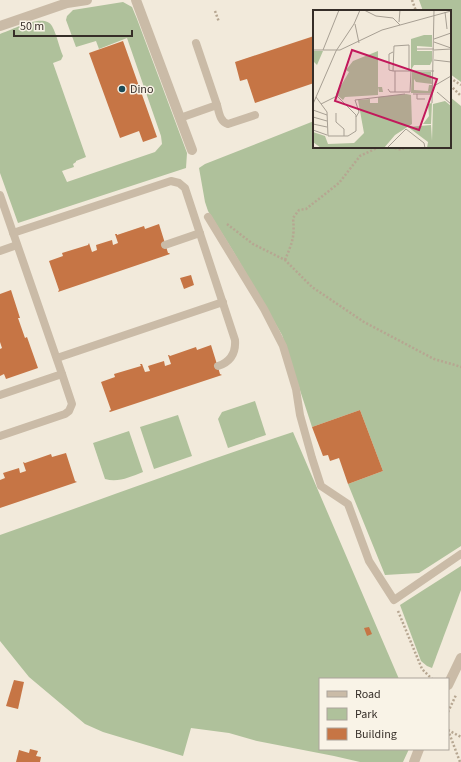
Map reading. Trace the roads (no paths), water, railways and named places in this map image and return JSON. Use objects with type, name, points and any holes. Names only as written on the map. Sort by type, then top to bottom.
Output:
[{"type":"street","points":[[0,26],[66,1],[87,0]]},
{"type":"street","points":[[136,0],[192,150]]},
{"type":"street","points":[[449,683],[461,658]]},
{"type":"street","points":[[414,762],[419,750]]},
{"type":"lane","points":[[196,43],[224,123],[228,124],[255,115]]},
{"type":"lane","points":[[180,118],[217,105]]},
{"type":"lane","points":[[13,234],[171,181],[179,183],[185,188],[235,340],[236,346],[234,352],[228,361],[218,366]]},
{"type":"lane","points":[[0,195],[72,404],[69,411],[60,416],[0,436]]},
{"type":"lane","points":[[208,217],[264,309],[283,346],[296,389],[300,415],[312,458],[322,486],[348,504],[369,561],[394,600],[461,554]]},
{"type":"lane","points":[[165,245],[200,233]]},
{"type":"lane","points":[[0,251],[17,245]]},
{"type":"lane","points":[[56,358],[223,302]]},
{"type":"lane","points":[[0,395],[62,374]]},
{"type":"place","name":"Dino","points":[[122,89]]}]
